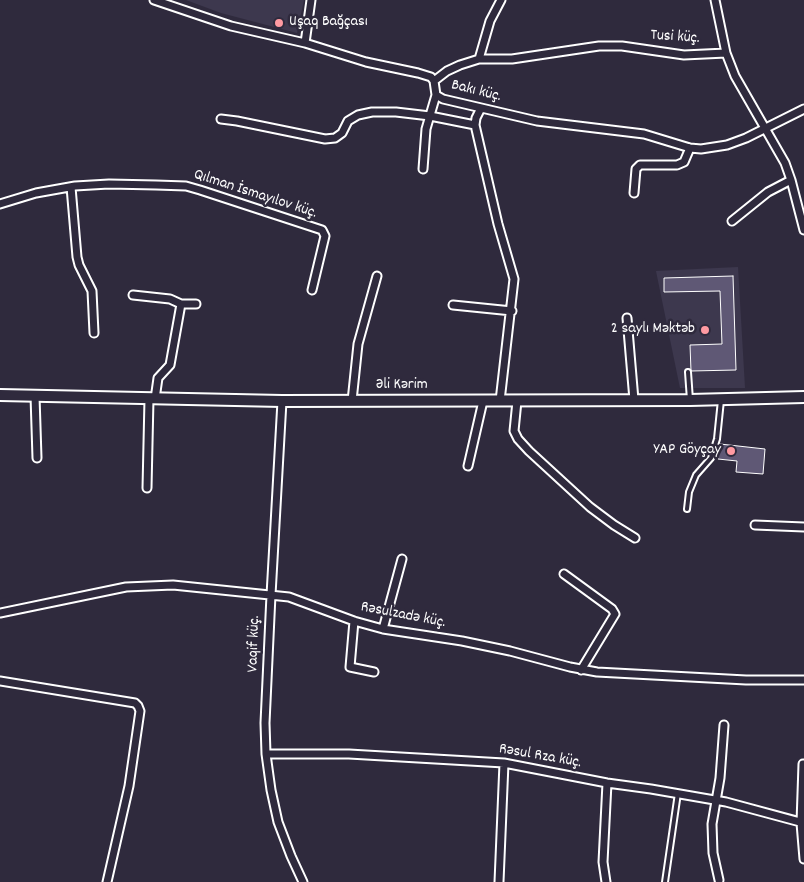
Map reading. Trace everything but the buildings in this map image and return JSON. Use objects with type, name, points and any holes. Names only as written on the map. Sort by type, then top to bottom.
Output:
[{"type":"main road","name":"Əli Kərim","points":[[0,395],[352,402],[804,398]]},
{"type":"street","name":"Bakı küç.","points":[[154,0],[231,26],[305,43],[366,62],[418,73],[434,81],[436,95],[443,99],[537,121],[644,134],[690,148],[701,149],[727,145],[765,129],[804,109]]},
{"type":"street","points":[[305,43],[311,0]]},
{"type":"street","points":[[479,59],[490,21],[501,0]]},
{"type":"street","points":[[715,0],[726,53],[735,76],[785,163],[804,230]]},
{"type":"street","name":"Tusi küç.","points":[[434,81],[460,65],[479,59],[512,59],[599,46],[622,46],[684,55],[726,53]]},
{"type":"street","points":[[423,169],[426,129],[436,95]]},
{"type":"street","points":[[481,108],[475,125],[498,224],[514,280],[512,311],[500,401]]},
{"type":"street","points":[[221,119],[237,120],[325,139],[335,138],[342,133],[348,121],[358,115],[372,112],[396,112],[430,116],[475,125]]},
{"type":"street","points":[[634,194],[636,169],[640,165],[677,165],[684,162],[690,148]]},
{"type":"street","points":[[732,221],[768,192],[791,180]]},
{"type":"street","name":"Qılman İsmayılov küç.","points":[[0,204],[36,193],[71,187],[109,184],[186,186],[322,230],[325,236],[312,290]]},
{"type":"street","points":[[71,187],[77,257],[79,266],[92,291],[94,333]]},
{"type":"street","points":[[352,402],[358,344],[377,276]]},
{"type":"street","points":[[133,295],[170,299],[181,304],[196,304]]},
{"type":"street","points":[[147,488],[152,399],[158,378],[170,365],[181,304]]},
{"type":"street","points":[[452,305],[512,311]]},
{"type":"street","points":[[627,318],[634,400]]},
{"type":"street","points":[[35,396],[38,458]]},
{"type":"street","name":"Vaqif küç.","points":[[282,401],[270,595],[266,754],[270,790],[278,822],[303,882]]},
{"type":"street","points":[[468,466],[483,401]]},
{"type":"street","points":[[517,401],[514,431],[518,439],[590,507],[635,538]]},
{"type":"street","points":[[755,525],[804,527]]},
{"type":"street","points":[[383,629],[402,559]]},
{"type":"street","points":[[564,574],[612,609],[615,614],[581,670]]},
{"type":"street","name":"Rəsulzadə küç.","points":[[0,612],[141,585],[173,585],[289,597],[354,621],[383,629],[491,647],[581,670],[746,680],[804,680]]},
{"type":"street","points":[[354,621],[350,668],[374,672]]},
{"type":"street","points":[[0,681],[135,703],[138,706],[140,711],[129,786],[107,882]]},
{"type":"street","points":[[719,880],[713,853],[712,824],[720,778],[724,725]]},
{"type":"street","name":"Rəsul Rza küç.","points":[[266,754],[349,754],[504,762],[607,783],[715,800],[803,823]]},
{"type":"street","points":[[499,882],[504,762]]},
{"type":"street","points":[[803,764],[804,859]]},
{"type":"street","points":[[606,882],[603,862],[607,783]]},
{"type":"lane","points":[[688,372],[690,400]]},
{"type":"lane","points":[[687,509],[689,492],[696,476],[711,458],[717,439],[722,400]]},
{"type":"lane","points":[[664,882],[678,793]]},
{"type":"shaded area","name":"Uşaq Bağçası","points":[[186,0],[304,0],[297,33],[221,13]]},
{"type":"shaded area","name":"2 saylı Məktəb","points":[[738,267],[745,388],[680,388],[656,271]]},
{"type":"place","name":"Uşaq Bağçası","points":[[279,23]]},
{"type":"place","name":"2 saylı Məktəb","points":[[705,330]]},
{"type":"place","name":"YAP Göyçay","points":[[731,451]]}]
